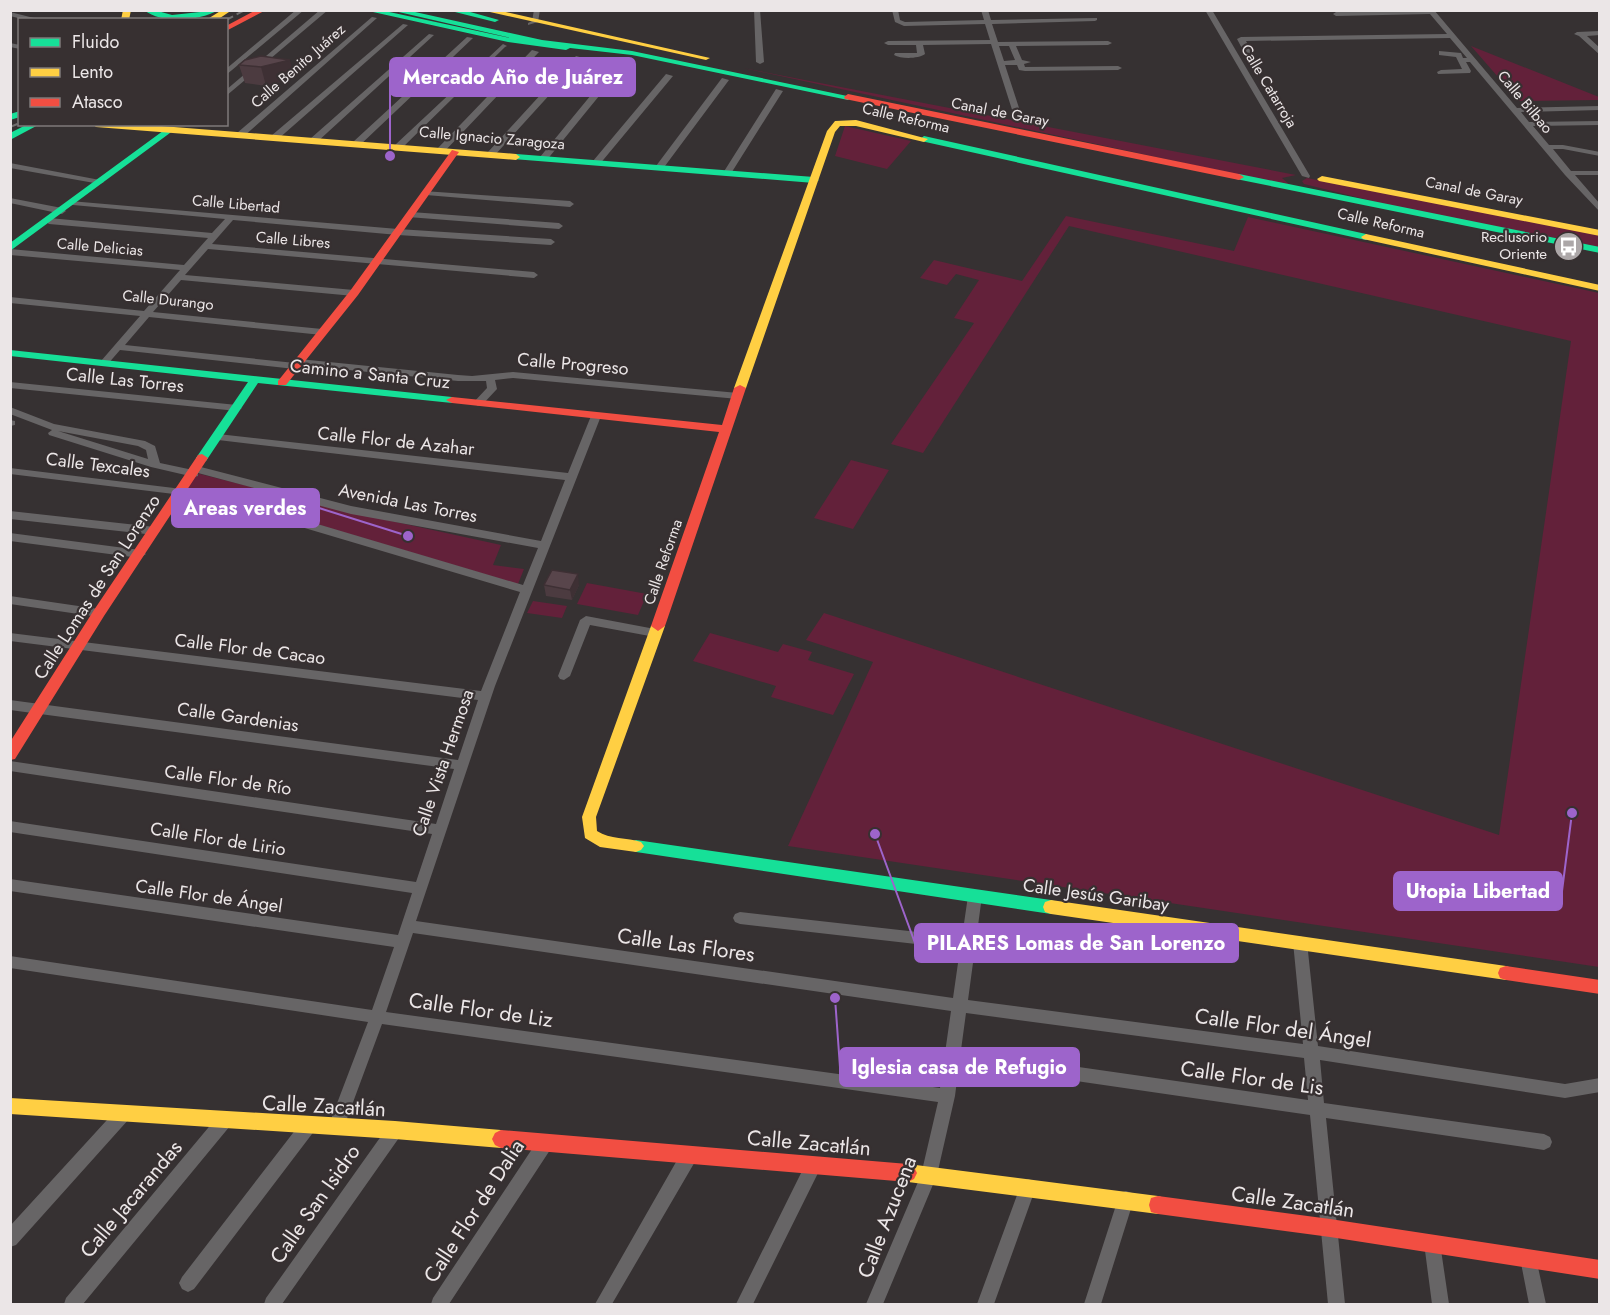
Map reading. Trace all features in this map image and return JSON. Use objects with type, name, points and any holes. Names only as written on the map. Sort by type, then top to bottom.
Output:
[{"type":"main road","points":[[147,10],[165,17],[184,17],[216,10]]},
{"type":"main road","points":[[214,18],[229,10]]},
{"type":"main road","points":[[228,28],[263,10]]},
{"type":"main road","name":"Canal de Garay","points":[[393,10],[469,28],[622,57],[734,72],[929,114],[1599,250]]},
{"type":"main road","name":"Canal de Garay","points":[[425,10],[469,28],[706,58]]},
{"type":"main road","points":[[450,10],[514,24],[534,19]]},
{"type":"main road","name":"Canal de Garay","points":[[484,10],[706,58],[938,101]]},
{"type":"main road","points":[[370,14],[531,44],[622,57]]},
{"type":"main road","name":"Canal de Garay","points":[[998,112],[1024,118]]},
{"type":"main road","name":"Calle Reforma","points":[[590,834],[589,817],[814,180],[834,126],[838,123],[856,123],[1599,288]]},
{"type":"main road","points":[[10,137],[32,126]]},
{"type":"main road","name":"Calle Ignacio Zaragoza","points":[[138,126],[814,180]]},
{"type":"main road","points":[[10,250],[173,128]]},
{"type":"main road","points":[[282,383],[378,261],[455,152]]},
{"type":"main road","name":"Canal de Garay","points":[[1285,171],[1599,232]]},
{"type":"main road","points":[[1306,176],[1296,180],[1308,189],[1341,198]]},
{"type":"main road","name":"Camino a Santa Cruz","points":[[10,353],[727,429]]},
{"type":"main road","name":"Calle Lomas de San Lorenzo","points":[[10,755],[99,613],[255,380]]},
{"type":"main road","name":"Calle Jesús Garibay","points":[[590,834],[600,841],[1599,987]]},
{"type":"main road","name":"Calle Zacatlán","points":[[10,1106],[395,1130],[929,1174],[1330,1228],[1528,1257],[1599,1270]]},
{"type":"street","points":[[228,71],[302,10]]},
{"type":"street","points":[[228,92],[325,10]]},
{"type":"street","points":[[757,10],[760,62]]},
{"type":"street","points":[[895,10],[897,21],[904,24],[1095,19]]},
{"type":"street","points":[[984,10],[1001,63],[1024,118]]},
{"type":"street","name":"Calle Catarroja","points":[[1208,10],[1306,176]]},
{"type":"street","points":[[1336,14],[1383,13],[1395,18],[1431,11]]},
{"type":"street","name":"Calle Bilbao","points":[[1431,11],[1599,210]]},
{"type":"street","points":[[14,13],[30,18]]},
{"type":"street","name":"Calle Benito Juárez","points":[[240,135],[370,14]]},
{"type":"street","points":[[274,138],[405,25]]},
{"type":"street","points":[[356,144],[469,28]]},
{"type":"street","points":[[1342,28],[1349,37]]},
{"type":"street","points":[[1380,28],[1387,37]]},
{"type":"street","points":[[1599,33],[1577,34],[1599,53]]},
{"type":"street","points":[[313,141],[431,35]]},
{"type":"street","points":[[1415,36],[1425,47]]},
{"type":"street","points":[[1248,52],[1241,39],[1301,39],[1322,42],[1349,37],[1452,36]]},
{"type":"street","points":[[1335,38],[1343,48]]},
{"type":"street","points":[[1301,39],[1308,49]]},
{"type":"street","points":[[888,42],[1108,43]]},
{"type":"street","points":[[898,55],[921,54],[919,42]]},
{"type":"street","points":[[1012,44],[1022,68],[1025,69],[1117,65]]},
{"type":"street","points":[[398,147],[503,46]]},
{"type":"street","points":[[440,151],[535,52]]},
{"type":"street","points":[[1441,72],[1467,71],[1458,55],[1442,53]]},
{"type":"street","points":[[543,159],[622,57]]},
{"type":"street","points":[[491,154],[579,58]]},
{"type":"street","points":[[1435,65],[1472,60]]},
{"type":"street","points":[[1001,63],[1019,62]]},
{"type":"street","points":[[596,163],[669,76]]},
{"type":"street","points":[[659,168],[725,80]]},
{"type":"street","points":[[727,173],[779,91]]},
{"type":"street","points":[[1515,110],[1599,108]]},
{"type":"street","points":[[1527,124],[1599,123]]},
{"type":"street","points":[[1546,147],[1563,147],[1599,154]]},
{"type":"street","points":[[10,165],[100,182]]},
{"type":"street","points":[[1568,173],[1599,173]]},
{"type":"street","points":[[426,193],[570,204]]},
{"type":"street","points":[[10,200],[67,207]]},
{"type":"street","name":"Calle Libertad","points":[[67,207],[550,242]]},
{"type":"street","points":[[411,215],[559,226]]},
{"type":"street","points":[[104,363],[230,218]]},
{"type":"street","points":[[49,221],[215,236]]},
{"type":"street","name":"Calle Libres","points":[[206,246],[534,275]]},
{"type":"street","name":"Calle Delicias","points":[[10,250],[186,268]]},
{"type":"street","points":[[178,277],[354,293]]},
{"type":"street","name":"Calle Durango","points":[[10,300],[322,332]]},
{"type":"street","name":"Calle Progreso","points":[[117,347],[458,378],[513,375],[738,396]]},
{"type":"street","points":[[478,403],[492,389],[492,382],[489,378]]},
{"type":"street","name":"Calle Las Torres","points":[[10,385],[237,408]]},
{"type":"street","name":"Avenida Las Torres","points":[[10,410],[52,427],[141,443],[151,448],[155,465]]},
{"type":"street","points":[[11,422],[22,414]]},
{"type":"street","name":"Calle Vista Hermosa","points":[[336,1126],[377,1017],[486,696],[596,416]]},
{"type":"street","name":"Avenida Las Torres","points":[[52,427],[49,431],[155,465],[196,471],[351,510],[545,545]]},
{"type":"street","name":"Calle Flor de Azahar","points":[[218,437],[571,477]]},
{"type":"street","name":"Calle Texcales","points":[[10,471],[182,492],[461,569],[526,590]]},
{"type":"street","points":[[10,515],[155,531]]},
{"type":"street","points":[[10,537],[140,554]]},
{"type":"street","points":[[10,600],[99,613]]},
{"type":"street","points":[[564,676],[586,620],[655,633]]},
{"type":"street","name":"Calle Flor de Cacao","points":[[10,637],[486,696]]},
{"type":"street","name":"Calle Gardenias","points":[[10,705],[461,765]]},
{"type":"street","name":"Calle Flor de Río","points":[[10,766],[440,830]]},
{"type":"street","name":"Calle Flor de Lirio","points":[[10,826],[419,888]]},
{"type":"street","name":"Calle Flor de Ángel","points":[[10,885],[402,942]]},
{"type":"street","name":"Calle Azucena","points":[[875,1305],[929,1174],[947,1096],[975,896]]},
{"type":"street","points":[[740,918],[968,944]]},
{"type":"street","name":"Calle Las Flores","points":[[407,926],[960,1006]]},
{"type":"street","points":[[1300,942],[1337,1305]]},
{"type":"street","name":"Calle Flor de Liz","points":[[10,962],[377,1017],[947,1096]]},
{"type":"street","name":"Calle Flor del Ángel","points":[[960,1006],[1313,1052],[1565,1091],[1599,1085]]},
{"type":"street","name":"Calle Flor de Lis","points":[[953,1056],[1544,1142]]},
{"type":"street","points":[[10,1239],[123,1114]]},
{"type":"street","name":"Calle Jacarandas","points":[[72,1305],[224,1121]]},
{"type":"street","points":[[188,1283],[309,1125]]},
{"type":"street","name":"Calle San Isidro","points":[[272,1305],[395,1130]]},
{"type":"street","name":"Calle Flor de Dalia","points":[[439,1305],[546,1142]]},
{"type":"street","points":[[603,1305],[690,1154]]},
{"type":"street","points":[[744,1305],[814,1165]]},
{"type":"street","points":[[985,1305],[1028,1187]]},
{"type":"street","points":[[1092,1305],[1126,1199]]},
{"type":"street","points":[[1432,1243],[1441,1305]]},
{"type":"street","points":[[1528,1257],[1538,1305]]},
{"type":"shaded area","points":[[1471,46],[1599,97],[1599,100],[1519,101]]},
{"type":"shaded area","points":[[743,68],[1296,175],[1282,178],[1291,186]]},
{"type":"shaded area","points":[[845,126],[911,141],[887,169],[835,156]]},
{"type":"shaded area","points":[[1307,178],[1599,235],[1599,247],[1384,204],[1304,184],[1302,181]]},
{"type":"shaded area","points":[[1066,216],[1234,251],[1248,217],[1599,293],[1599,967],[788,846],[873,662],[806,640],[824,613],[1499,835],[1571,341],[1069,226],[923,453],[891,444],[974,323],[954,318],[979,280],[956,274],[947,285],[920,278],[934,260],[1022,281]]},
{"type":"shaded area","points":[[851,460],[889,470],[853,529],[814,518]]},
{"type":"shaded area","points":[[196,473],[364,515],[501,545],[493,565],[524,569],[518,584],[221,496],[183,493]]},
{"type":"shaded area","points":[[587,583],[647,594],[638,615],[577,604]]},
{"type":"shaded area","points":[[533,601],[567,606],[562,618],[527,613]]},
{"type":"shaded area","points":[[710,633],[778,652],[783,644],[812,652],[808,660],[854,674],[833,715],[771,697],[776,686],[693,661]]},
{"type":"building","points":[[261,56],[290,60],[261,67],[239,65],[245,60]]},
{"type":"building","points":[[552,570],[578,574],[570,590],[544,585]]},
{"type":"railway","points":[[228,19],[245,10]]},
{"type":"railway","points":[[10,127],[18,124]]},
{"type":"traffic: fast","points":[[147,10],[172,18],[190,17],[216,10]]},
{"type":"traffic: fast","points":[[367,10],[508,40],[566,48]]},
{"type":"traffic: fast","points":[[393,10],[542,42],[632,53],[848,97]]},
{"type":"traffic: fast","points":[[450,10],[495,20]]},
{"type":"traffic: fast","points":[[10,118],[18,114]]},
{"type":"traffic: fast","points":[[10,137],[32,126]]},
{"type":"traffic: fast","points":[[10,248],[170,130]]},
{"type":"traffic: fast","points":[[924,139],[1366,237]]},
{"type":"traffic: fast","points":[[516,157],[814,180]]},
{"type":"traffic: fast","points":[[1239,177],[1600,250]]},
{"type":"traffic: fast","points":[[10,353],[452,400]]},
{"type":"traffic: fast","points":[[202,458],[255,379]]},
{"type":"traffic: fast","points":[[636,846],[1051,907]]},
{"type":"traffic: slow","points":[[125,18],[127,10]]},
{"type":"traffic: slow","points":[[214,18],[229,10]]},
{"type":"traffic: slow","points":[[484,10],[706,58]]},
{"type":"traffic: slow","points":[[740,388],[831,131],[838,123],[856,123],[924,139]]},
{"type":"traffic: slow","points":[[121,126],[516,157]]},
{"type":"traffic: slow","points":[[1322,179],[1600,233]]},
{"type":"traffic: slow","points":[[1366,237],[1600,288]]},
{"type":"traffic: slow","points":[[636,846],[600,841],[590,834],[589,817],[658,626]]},
{"type":"traffic: slow","points":[[1051,907],[1506,973]]},
{"type":"traffic: slow","points":[[10,1106],[395,1130],[501,1139]]},
{"type":"traffic: slow","points":[[908,1173],[1158,1205]]},
{"type":"traffic: jam","points":[[228,28],[263,10]]},
{"type":"traffic: jam","points":[[848,97],[1239,177]]},
{"type":"traffic: jam","points":[[282,383],[354,293],[455,152]]},
{"type":"traffic: jam","points":[[658,626],[740,388]]},
{"type":"traffic: jam","points":[[452,400],[727,429]]},
{"type":"traffic: jam","points":[[10,755],[99,613],[202,458]]},
{"type":"traffic: jam","points":[[1506,973],[1600,987]]},
{"type":"traffic: jam","points":[[501,1139],[908,1173]]},
{"type":"traffic: jam","points":[[1158,1205],[1330,1228],[1600,1270]]},
{"type":"place","name":"Mercado Año de Juárez","points":[[390,156]]},
{"type":"place","name":"Reclusorio Oriente","points":[[1568,246]]},
{"type":"place","name":"Areas verdes","points":[[408,536]]},
{"type":"place","name":"Utopia Libertad","points":[[1572,813]]},
{"type":"place","name":"PILARES Lomas de San Lorenzo","points":[[875,834]]},
{"type":"place","name":"Iglesia casa de Refugio","points":[[835,998]]}]
